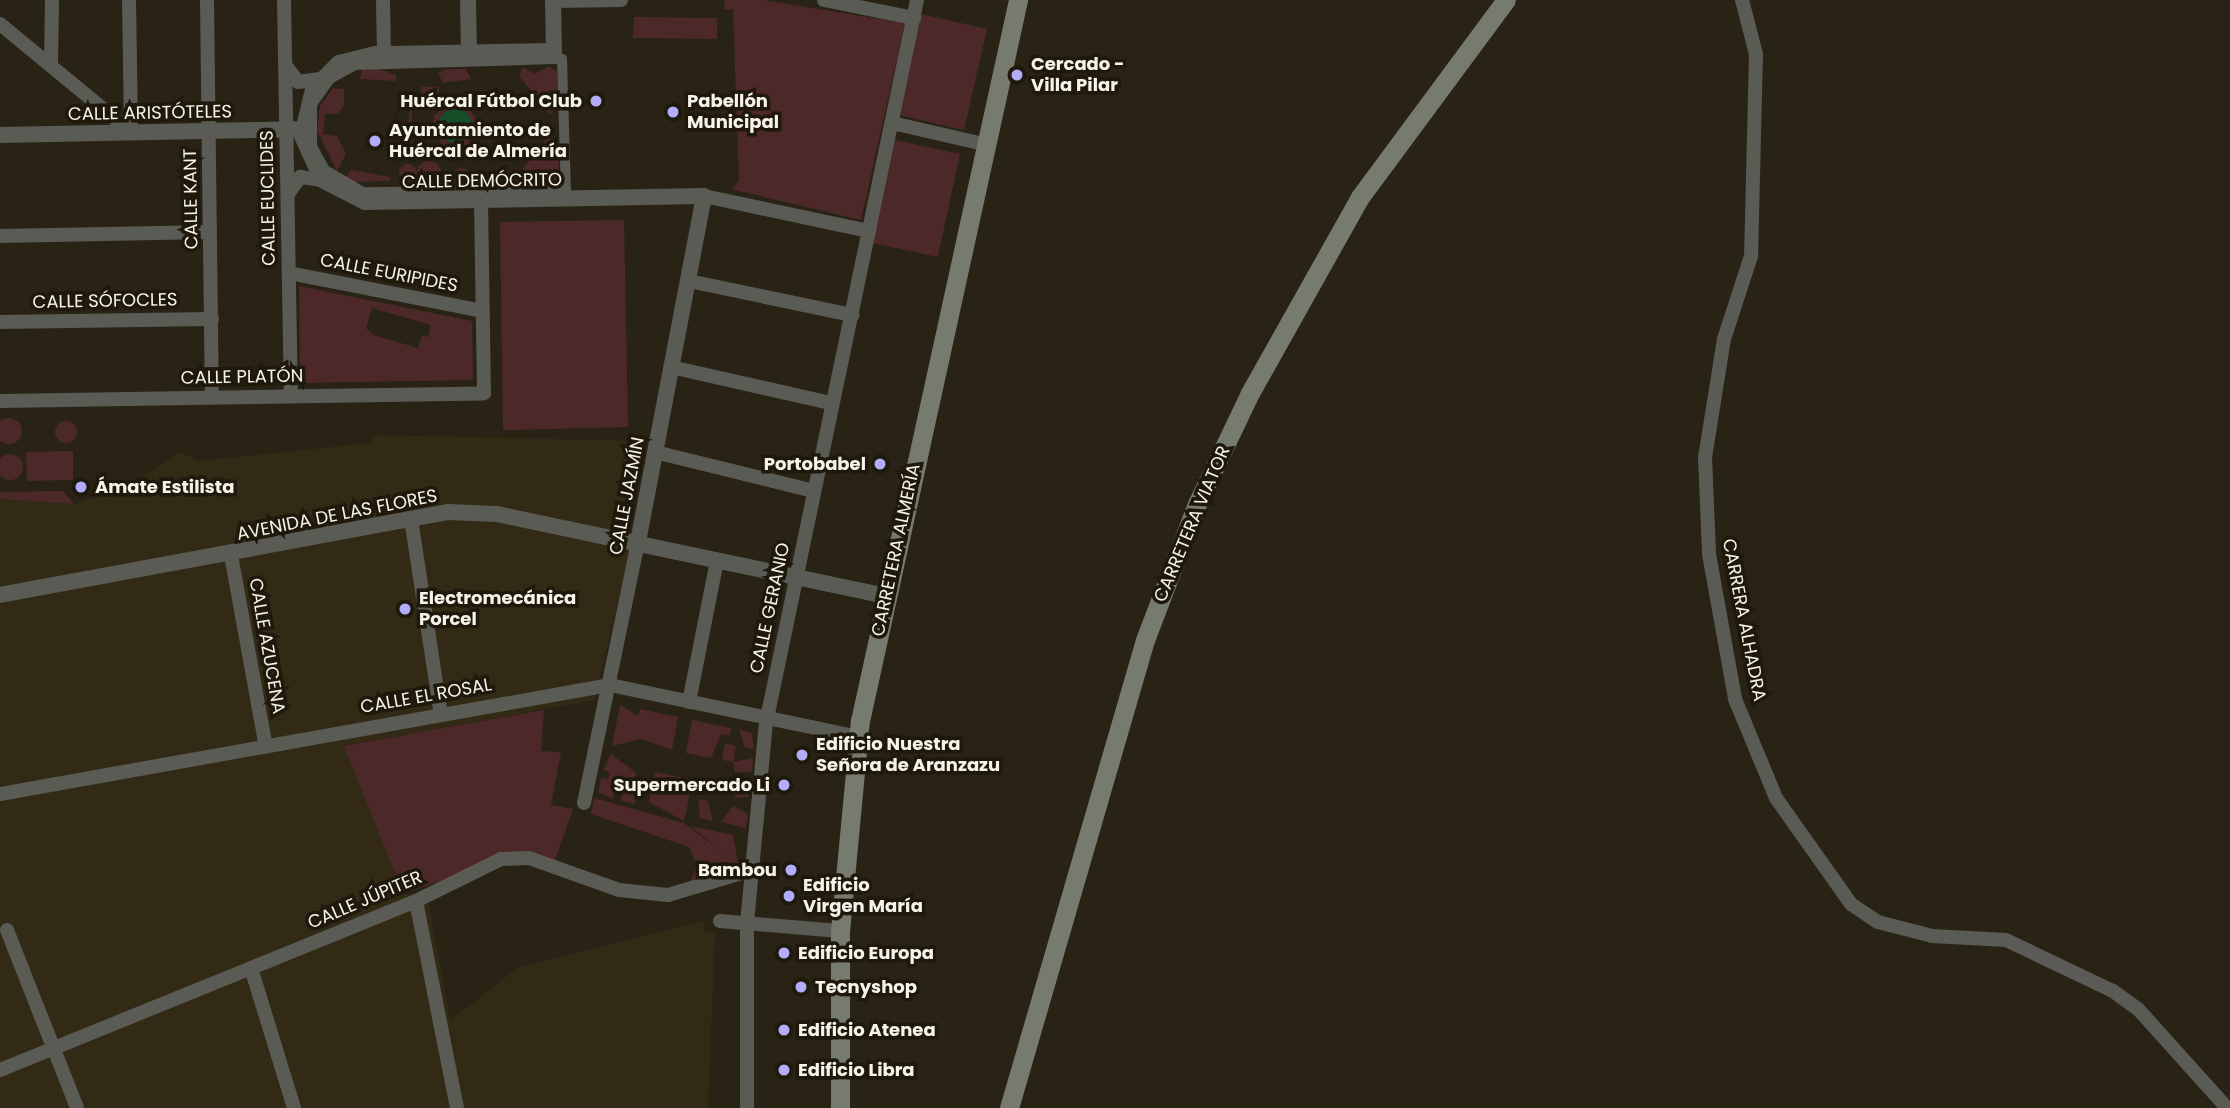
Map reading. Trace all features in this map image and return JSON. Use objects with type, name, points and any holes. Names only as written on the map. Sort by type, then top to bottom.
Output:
[{"type":"main road","name":"CARRETERA ALMERÍA","points":[[840,1108],[840,932],[858,737],[885,596],[1018,0]]},
{"type":"main road","name":"CARRETERA VIATOR","points":[[1009,1108],[1145,640],[1197,504],[1250,393],[1360,197],[1472,41],[1506,0]]},
{"type":"street","points":[[51,64],[52,0]]},
{"type":"street","points":[[129,0],[131,132]]},
{"type":"street","name":"CALLE KANT","points":[[207,0],[212,397]]},
{"type":"street","name":"CALLE EUCLIDES","points":[[284,0],[285,61],[294,130],[288,200],[291,396]]},
{"type":"street","points":[[383,0],[384,54]]},
{"type":"street","points":[[468,0],[469,52]]},
{"type":"street","points":[[322,180],[294,130],[320,79],[351,58],[384,54],[554,51],[553,0],[621,0]]},
{"type":"street","points":[[824,0],[914,18]]},
{"type":"street","name":"CALLE GERANIO","points":[[747,1108],[747,923],[767,718],[917,0]]},
{"type":"street","name":"CARRERA ALHADRA","points":[[1742,0],[1756,54],[1751,256],[1724,340],[1705,457],[1709,554],[1735,699],[1776,798],[1851,904],[1878,922],[1932,936],[2006,940],[2113,991],[2138,1009],[2228,1108]]},
{"type":"street","points":[[0,24],[131,132]]},
{"type":"street","points":[[562,59],[566,190],[352,189],[316,156],[308,132],[312,104],[331,79],[365,62],[562,59]]},
{"type":"street","points":[[285,61],[298,82],[320,79]]},
{"type":"street","points":[[892,123],[984,144]]},
{"type":"street","name":"CALLE ARISTÓTELES","points":[[0,135],[294,130]]},
{"type":"street","points":[[288,200],[300,177],[322,180]]},
{"type":"street","name":"CALLE DEMÓCRITO","points":[[322,180],[365,202],[704,196]]},
{"type":"street","points":[[704,196],[869,230]]},
{"type":"street","name":"CALLE JAZMÍN","points":[[584,803],[610,685],[704,196]]},
{"type":"street","points":[[481,201],[482,311]]},
{"type":"street","points":[[0,236],[210,232]]},
{"type":"street","name":"CALLE EURIPIDES","points":[[289,273],[482,311]]},
{"type":"street","points":[[689,281],[852,315]]},
{"type":"street","name":"CALLE PLATÓN","points":[[0,401],[484,393],[482,311]]},
{"type":"street","name":"CALLE SÓFOCLES","points":[[0,322],[212,319]]},
{"type":"street","points":[[671,367],[831,403]]},
{"type":"street","points":[[655,453],[814,491]]},
{"type":"street","name":"AVENIDA DE LAS FLORES","points":[[0,595],[232,555],[448,512],[497,514],[885,596]]},
{"type":"street","points":[[411,519],[441,714]]},
{"type":"street","name":"CALLE AZUCENA","points":[[232,555],[265,743]]},
{"type":"street","points":[[689,702],[717,560]]},
{"type":"street","name":"CALLE EL ROSAL","points":[[0,794],[265,743],[610,685],[858,737]]},
{"type":"street","name":"CALLE JÚPITER","points":[[0,1070],[416,901],[515,856],[619,890],[668,895],[752,870]]},
{"type":"street","points":[[416,901],[457,1108]]},
{"type":"street","points":[[720,920],[840,932]]},
{"type":"street","points":[[7,930],[58,1047],[77,1108]]},
{"type":"street","points":[[251,968],[294,1108]]},
{"type":"shaded area","points":[[725,0],[763,0],[905,23],[861,220],[731,189],[739,181],[733,9],[724,9]]},
{"type":"shaded area","points":[[921,14],[987,29],[964,130],[899,115]]},
{"type":"shaded area","points":[[634,17],[717,18],[717,39],[633,38]]},
{"type":"shaded area","points":[[549,66],[557,72],[558,108],[550,114],[519,76],[523,67],[535,74]]},
{"type":"shaded area","points":[[378,69],[396,75],[396,81],[360,79],[362,70]]},
{"type":"shaded area","points":[[447,69],[466,69],[471,79],[443,83],[438,73]]},
{"type":"shaded area","points":[[421,87],[439,87],[439,101],[429,102],[429,111],[421,111]]},
{"type":"shaded area","points":[[333,88],[344,89],[344,105],[338,114],[325,114],[323,134],[337,136],[346,154],[337,171],[317,130],[320,106]]},
{"type":"shaded area","points":[[412,93],[412,150],[403,159],[411,100]]},
{"type":"shaded area","points":[[450,103],[467,106],[479,123],[476,138],[462,149],[446,149],[432,132],[434,115]],"holes":[[[461,110],[472,122],[463,141],[446,141]]]},
{"type":"shaded area","points":[[455,109],[467,114],[472,126],[467,138],[455,143],[443,138],[438,126],[443,114]]},
{"type":"shaded area","points":[[547,138],[558,142],[559,180],[525,184],[522,170]]},
{"type":"shaded area","points":[[895,140],[960,154],[938,257],[873,243]]},
{"type":"shaded area","points":[[429,161],[438,164],[441,173],[438,182],[429,185],[420,182],[417,173],[420,164]]},
{"type":"shaded area","points":[[404,164],[412,164],[417,173],[415,180],[404,182],[399,177],[399,169]]},
{"type":"shaded area","points":[[457,168],[465,168],[470,177],[468,184],[457,186],[452,181],[452,173]]},
{"type":"shaded area","points":[[351,170],[390,177],[390,181],[356,182],[346,178]]},
{"type":"shaded area","points":[[624,220],[628,427],[503,430],[500,222]]},
{"type":"shaded area","points":[[299,286],[472,321],[473,380],[300,383]],"holes":[[[372,308],[431,325],[428,337],[422,336],[418,348],[373,335],[366,328]]]},
{"type":"shaded area","points":[[9,418],[18,422],[22,431],[18,440],[9,444],[0,440],[-4,431],[0,422]]},
{"type":"shaded area","points":[[66,421],[74,424],[77,432],[74,440],[66,443],[58,440],[55,432],[58,424]]},
{"type":"shaded area","points":[[375,435],[642,441],[624,548],[630,551],[594,700],[345,746],[403,892],[429,905],[450,1020],[519,967],[705,920],[704,931],[715,932],[708,1108],[0,1108],[0,499],[76,504],[129,485],[180,452],[200,461],[369,443]]},
{"type":"shaded area","points":[[73,451],[73,480],[27,481],[26,452]]},
{"type":"shaded area","points":[[10,454],[19,458],[23,467],[19,476],[10,480],[1,476],[-3,467],[1,458]]},
{"type":"shaded area","points":[[63,491],[74,504],[0,499],[0,492]]},
{"type":"shaded area","points":[[620,705],[638,716],[640,709],[678,717],[672,750],[642,739],[612,746]]},
{"type":"shaded area","points":[[544,710],[541,751],[561,752],[551,805],[573,809],[555,860],[528,854],[403,893],[344,746]]},
{"type":"shaded area","points":[[692,720],[731,728],[730,735],[721,734],[711,758],[686,753]]},
{"type":"shaded area","points":[[739,730],[752,733],[754,749],[745,747]]},
{"type":"shaded area","points":[[725,743],[736,746],[733,762],[722,760]]},
{"type":"shaded area","points":[[611,754],[636,773],[633,785],[642,787],[634,804],[621,801],[623,792],[615,790],[613,799],[598,792],[601,778],[608,779],[610,772],[603,770]]},
{"type":"shaded area","points":[[753,758],[752,772],[735,772],[733,762]]},
{"type":"shaded area","points":[[655,772],[693,780],[684,821],[649,802]]},
{"type":"shaded area","points":[[734,780],[747,783],[749,797],[735,798],[736,789],[728,788]]},
{"type":"shaded area","points":[[594,798],[684,823],[723,853],[691,826],[733,835],[739,867],[689,884],[697,865],[689,847],[591,814]]},
{"type":"shaded area","points":[[698,799],[708,801],[713,821],[700,818]]},
{"type":"shaded area","points":[[733,806],[748,814],[746,828],[721,822]]},
{"type":"place","name":"Cercado - Villa Pilar","points":[[1017,75]]},
{"type":"place","name":"Huércal Fútbol Club","points":[[596,101]]},
{"type":"place","name":"Pabellón Municipal","points":[[673,112]]},
{"type":"place","name":"Ayuntamiento de Huércal de Almería","points":[[375,141]]},
{"type":"place","name":"Portobabel","points":[[880,464]]},
{"type":"place","name":"Ámate Estilista","points":[[81,487]]},
{"type":"place","name":"Electromecánica Porcel","points":[[405,609]]},
{"type":"place","name":"Edificio Nuestra Señora de Aranzazu","points":[[802,755]]},
{"type":"place","name":"Supermercado Li","points":[[784,785]]},
{"type":"place","name":"Bambou","points":[[791,870]]},
{"type":"place","name":"Edificio Virgen María","points":[[789,896]]},
{"type":"place","name":"Edificio Europa","points":[[784,953]]},
{"type":"place","name":"Tecnyshop","points":[[801,987]]},
{"type":"place","name":"Edificio Atenea","points":[[784,1030]]},
{"type":"place","name":"Edificio Libra","points":[[784,1070]]}]
